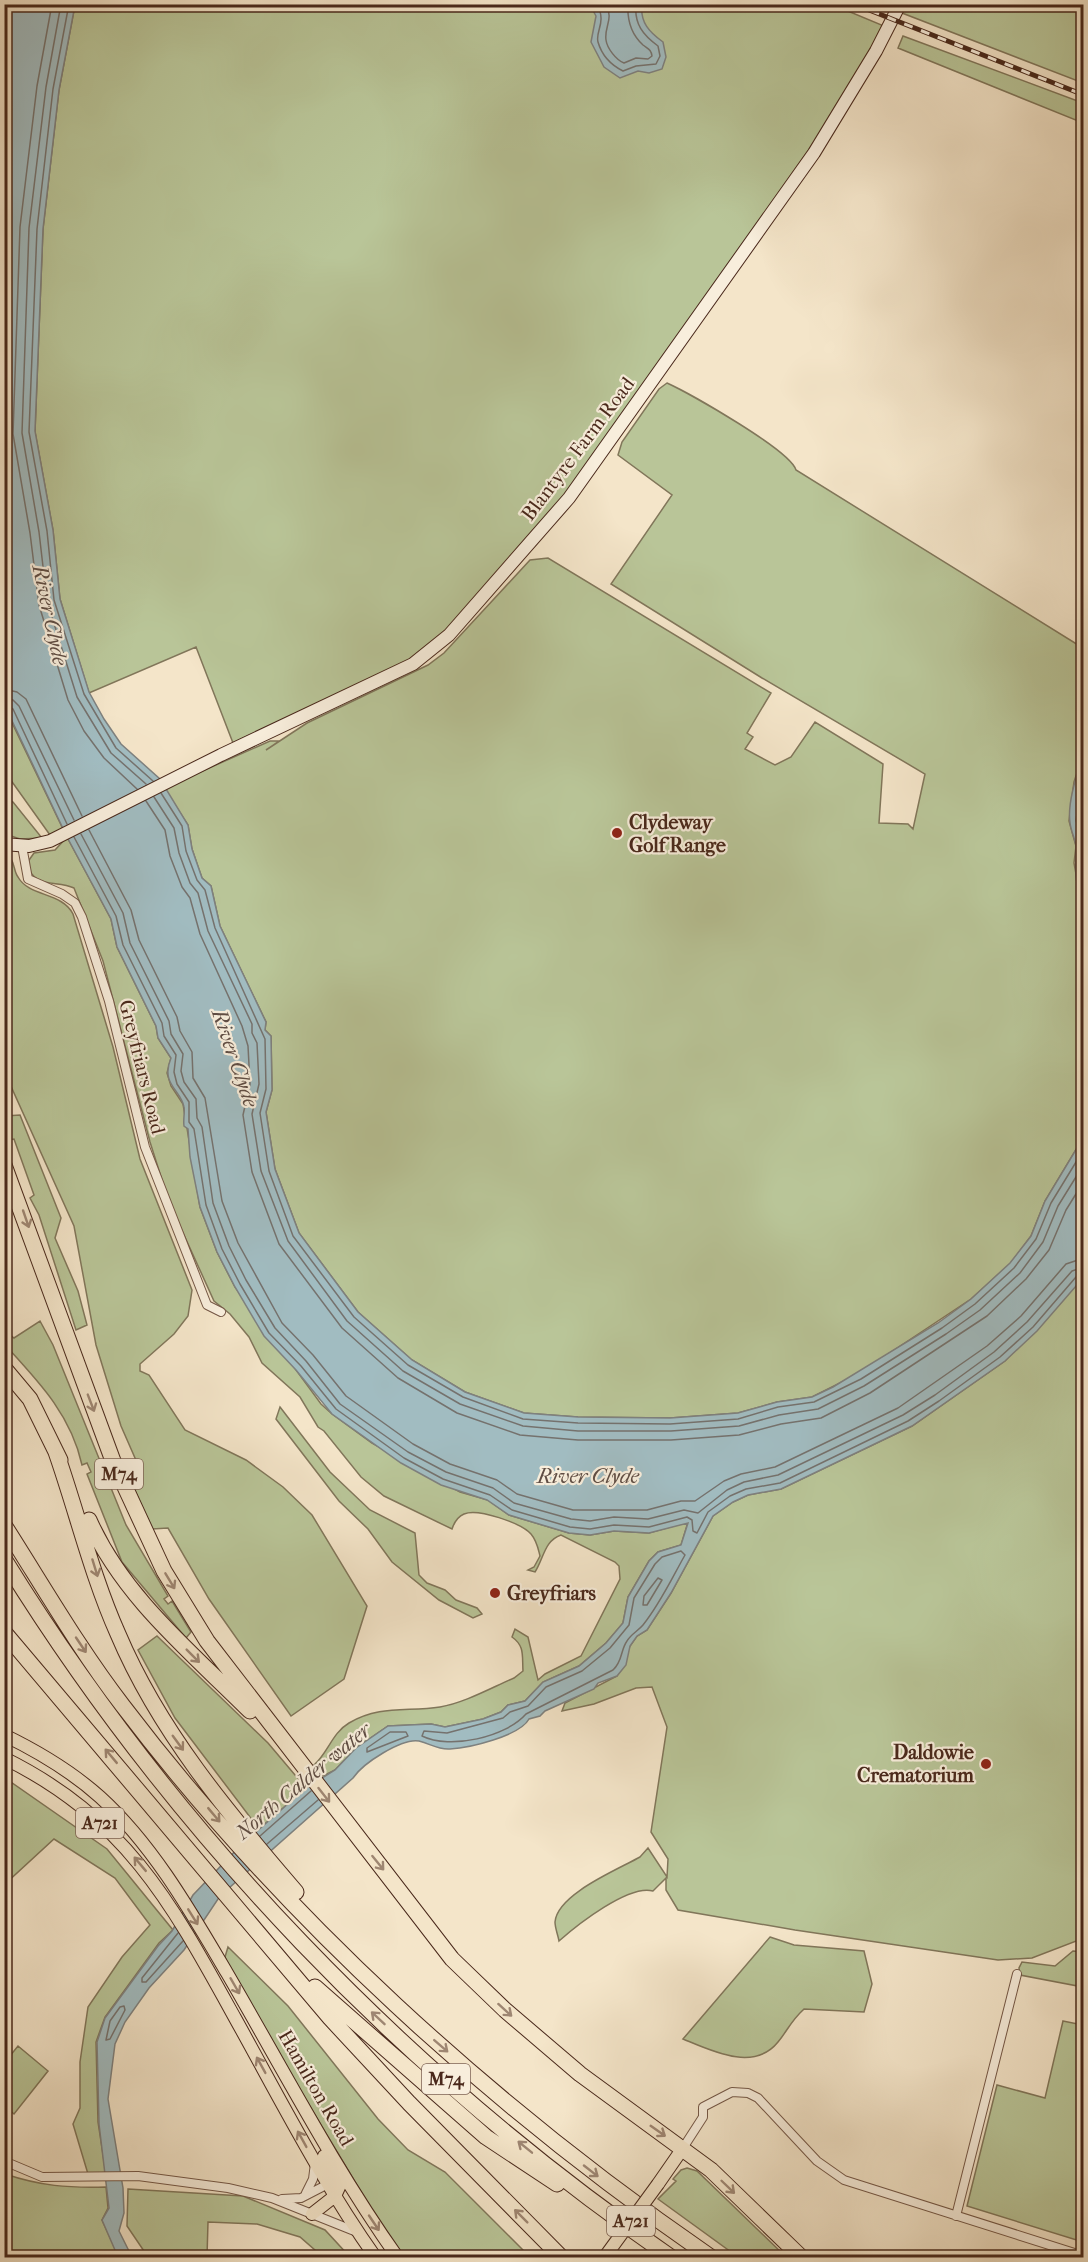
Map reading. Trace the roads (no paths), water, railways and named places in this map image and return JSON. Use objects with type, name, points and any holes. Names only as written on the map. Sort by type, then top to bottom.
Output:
[{"type":"highway","name":"M74","points":[[4,1165],[113,1461],[164,1571],[207,1641],[452,1959],[580,2074],[711,2170],[802,2258]]},
{"type":"highway","name":"M74","points":[[4,1368],[30,1400],[96,1536],[122,1576],[167,1630],[292,1754]]},
{"type":"highway","name":"M74","points":[[56,1452],[106,1605],[135,1672],[168,1729],[245,1841]]},
{"type":"highway","name":"M74","points":[[4,1525],[68,1626],[123,1706],[383,1992],[432,2038],[544,2134],[712,2258]]},
{"type":"highway","name":"M74","points":[[4,1559],[107,1713],[218,1850],[313,1953],[437,2072],[543,2162],[671,2258]]},
{"type":"highway","points":[[4,1632],[330,2018],[562,2258]]},
{"type":"highway","points":[[270,1946],[358,2027],[486,2137],[671,2258]]},
{"type":"main road","name":"Blantyre Farm Road","points":[[22,846],[50,842],[162,784],[413,664],[449,634],[546,528],[589,472],[814,153],[853,92],[900,4]]},
{"type":"main road","points":[[4,844],[22,846]]},
{"type":"main road","name":"Hamilton Road","points":[[4,1735],[49,1758],[100,1797],[131,1829],[182,1898],[305,2108],[342,2189],[357,2232],[376,2258]]},
{"type":"main road","name":"Hamilton Road","points":[[4,1758],[44,1780],[91,1814],[133,1855],[176,1911],[327,2182],[342,2189],[399,2258]]},
{"type":"main road","name":"A721","points":[[604,2258],[684,2148]]},
{"type":"main road","points":[[312,2214],[342,2189]]},
{"type":"street","name":"Greyfriars Road","points":[[22,846],[28,879],[62,894],[75,903],[82,917],[109,1001],[145,1147],[207,1305],[221,1312]]},
{"type":"street","points":[[956,2216],[1017,1974]]},
{"type":"street","points":[[684,2148],[703,2117],[703,2107],[725,2093],[748,2093],[768,2107],[817,2161],[844,2180],[1083,2256]]},
{"type":"street","points":[[4,2161],[42,2176],[89,2178],[138,2176],[205,2184],[290,2200],[305,2196],[327,2182]]},
{"type":"street","points":[[305,2196],[313,2180],[315,2162]]},
{"type":"street","points":[[272,2198],[357,2232]]},
{"type":"water","name":"River Clyde","points":[[4,5],[75,5],[59,90],[43,229],[35,431],[53,530],[60,599],[89,692],[104,719],[121,744],[160,779],[188,825],[192,849],[202,878],[211,886],[220,926],[266,1022],[265,1030],[271,1036],[272,1090],[266,1112],[275,1169],[299,1233],[358,1312],[412,1360],[465,1392],[524,1413],[578,1417],[670,1418],[738,1413],[777,1402],[812,1397],[833,1387],[938,1323],[971,1299],[1010,1263],[1031,1236],[1045,1201],[1083,1138],[1083,1278],[1037,1331],[1005,1361],[912,1426],[781,1489],[748,1495],[713,1516],[671,1593],[647,1630],[637,1636],[630,1646],[626,1665],[617,1676],[598,1683],[594,1689],[545,1711],[540,1716],[529,1719],[516,1731],[493,1740],[446,1749],[419,1741],[393,1747],[365,1765],[220,1896],[184,1950],[149,1988],[125,2022],[115,2044],[108,2099],[123,2188],[124,2213],[119,2231],[129,2251],[136,2257],[118,2257],[102,2220],[109,2208],[99,2124],[97,2042],[105,2018],[158,1946],[172,1931],[193,1895],[240,1846],[306,1788],[335,1770],[356,1748],[388,1726],[431,1724],[445,1727],[483,1719],[501,1712],[508,1705],[525,1701],[543,1682],[579,1666],[606,1643],[623,1623],[628,1597],[649,1561],[658,1552],[681,1545],[688,1523],[649,1533],[614,1531],[590,1535],[569,1533],[509,1515],[487,1500],[441,1485],[401,1463],[332,1414],[264,1336],[217,1252],[200,1207],[190,1157],[188,1129],[184,1126],[184,1107],[169,1080],[168,1067],[171,1058],[158,1038],[156,1026],[117,947],[111,919],[67,837],[5,706]]},
{"type":"water","points":[[590,5],[642,5],[642,17],[646,26],[663,42],[666,57],[662,69],[649,73],[638,71],[620,78],[604,67],[591,42],[596,16]]},
{"type":"water","points":[[1083,755],[1083,896],[1077,885],[1076,846],[1069,815],[1073,789]]},
{"type":"railway","points":[[854,4],[1084,95]]},
{"type":"place","name":"Clydeway Golf Range","points":[[617,833]]},
{"type":"place","name":"Greyfriars","points":[[495,1593]]},
{"type":"place","name":"Daldowie Crematorium","points":[[986,1764]]},
{"type":"water label","name":"North Calder water","points":[[303,1781]]}]
